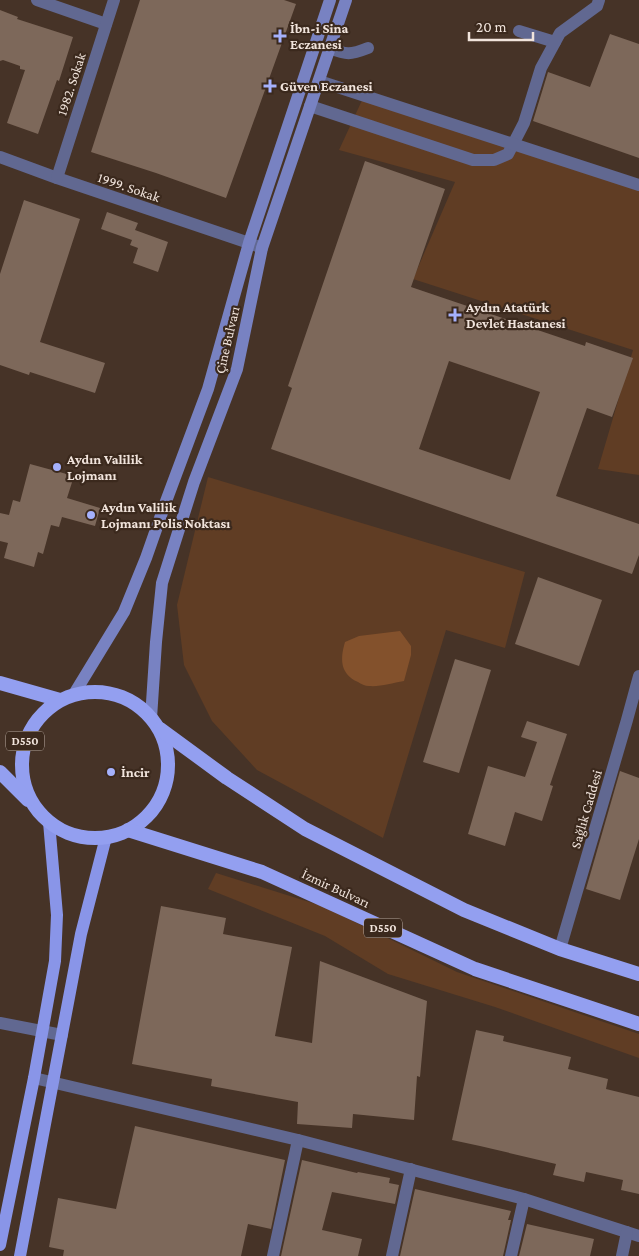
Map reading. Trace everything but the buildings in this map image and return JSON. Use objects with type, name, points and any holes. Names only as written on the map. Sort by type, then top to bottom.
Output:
[{"type":"highway","points":[[0,683],[60,700]]},
{"type":"highway","name":"D550","points":[[0,772],[35,808],[49,822],[66,832],[86,838],[106,837],[128,830],[147,816],[161,797],[168,775],[168,751],[155,724],[144,710],[123,696],[99,691],[74,694],[53,704],[36,720],[25,741],[21,764],[24,787],[35,808]]},
{"type":"highway","name":"D550","points":[[155,724],[227,778],[305,829],[464,910],[560,949],[639,974]]},
{"type":"highway","name":"İzmir Bulvarı","points":[[128,830],[262,872],[475,970],[639,1024]]},
{"type":"main road","name":"Çine Bulvarı","points":[[74,694],[124,612],[146,558],[208,389],[249,243],[330,0]]},
{"type":"main road","name":"Çine Bulvarı","points":[[155,724],[156,642],[162,583],[194,482],[237,370],[262,248],[346,0]]},
{"type":"main road","points":[[0,1245],[56,961],[57,915],[49,822]]},
{"type":"main road","points":[[20,1256],[81,934],[106,837]]},
{"type":"street","points":[[37,0],[106,24]]},
{"type":"street","name":"1982. Sokak","points":[[57,178],[114,0]]},
{"type":"street","points":[[310,106],[473,160],[494,160],[508,154],[524,123],[541,68],[560,33],[597,6],[599,0]]},
{"type":"street","points":[[519,31],[555,42]]},
{"type":"street","points":[[330,48],[342,53],[352,54],[368,48]]},
{"type":"street","points":[[305,76],[639,185]]},
{"type":"street","name":"1999. Sokak","points":[[0,157],[262,248]]},
{"type":"street","name":"Sağlık Caddesi","points":[[560,949],[633,721],[639,676]]},
{"type":"street","points":[[0,1023],[62,1035]]},
{"type":"street","points":[[34,1078],[298,1140],[524,1199],[633,1234],[622,1256]]},
{"type":"street","points":[[272,1256],[298,1140]]},
{"type":"street","points":[[392,1256],[411,1170]]},
{"type":"street","points":[[511,1256],[524,1199]]},
{"type":"shaded area","points":[[364,96],[639,186],[639,475],[598,469],[633,350],[413,279],[455,182],[339,150]]},
{"type":"shaded area","points":[[208,477],[525,572],[505,648],[446,630],[383,838],[257,770],[212,721],[184,665],[177,605]]},
{"type":"shaded area","points":[[400,631],[411,646],[411,655],[404,681],[368,686],[352,679],[348,675],[342,660],[345,642],[359,636]]},
{"type":"shaded area","points":[[216,873],[322,906],[457,972],[639,1034],[639,1058],[495,1007],[388,974],[325,936],[208,889]]},
{"type":"place","name":"İbn-i Sina Eczanesi","points":[[280,36]]},
{"type":"place","name":"Güven Eczanesi","points":[[270,86]]},
{"type":"place","name":"Aydın Atatürk Devlet Hastanesi","points":[[455,315]]},
{"type":"place","name":"Aydın Valilik Lojmanı","points":[[57,467]]},
{"type":"place","name":"Aydın Valilik Lojmanı Polis Noktası","points":[[91,515]]},
{"type":"place","name":"İncir","points":[[111,772]]}]
